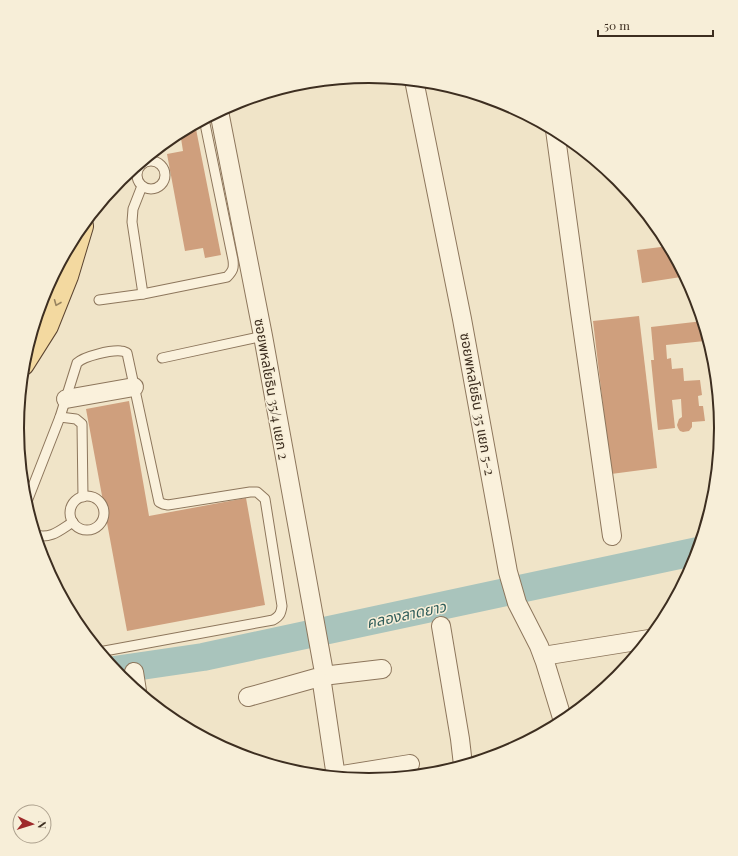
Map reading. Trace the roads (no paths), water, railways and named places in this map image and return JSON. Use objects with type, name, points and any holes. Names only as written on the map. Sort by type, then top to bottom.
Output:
[{"type":"main road","points":[[34,346],[47,326],[67,276],[76,245]]},
{"type":"street","name":"ซอยพหลโยธิน 35 แยก 5-2","points":[[415,86],[462,319],[508,572],[517,603],[543,656],[562,714]]},
{"type":"street","name":"ซอยพหลโยธิน 35/4 แยก 2","points":[[220,117],[263,336],[318,639],[335,771]]},
{"type":"street","points":[[556,138],[612,536]]},
{"type":"street","points":[[66,399],[134,388]]},
{"type":"street","points":[[440,626],[462,760]]},
{"type":"street","points":[[543,656],[641,640]]},
{"type":"street","points":[[248,697],[323,676],[382,670]]},
{"type":"street","points":[[134,672],[135,681]]},
{"type":"street","points":[[358,773],[410,764]]},
{"type":"lane","points":[[99,300],[143,294],[227,277],[232,272],[234,267],[233,260],[205,125]]},
{"type":"lane","points":[[139,172],[138,178],[142,186],[150,189],[158,187],[162,184],[165,176],[164,168],[157,162],[151,161]]},
{"type":"lane","points":[[142,186],[133,209],[132,222],[143,294]]},
{"type":"lane","points":[[162,358],[263,336]]},
{"type":"lane","points":[[31,493],[60,418],[77,363],[80,360],[91,356],[122,351],[127,354],[159,502],[168,505],[250,492],[257,492],[265,499],[282,606],[281,613],[278,617],[273,620],[106,651]]},
{"type":"lane","points":[[60,418],[76,419],[82,424],[83,497]]},
{"type":"lane","points":[[83,497],[91,497],[98,501],[104,511],[102,520],[98,526],[90,529],[82,529],[78,527],[73,522],[71,517],[70,512],[74,502],[78,498],[83,497]]},
{"type":"lane","points":[[41,536],[45,537],[54,534],[73,522]]},
{"type":"waterway","name":"คลองลาดยาว","points":[[122,669],[203,657],[691,553]]}]
